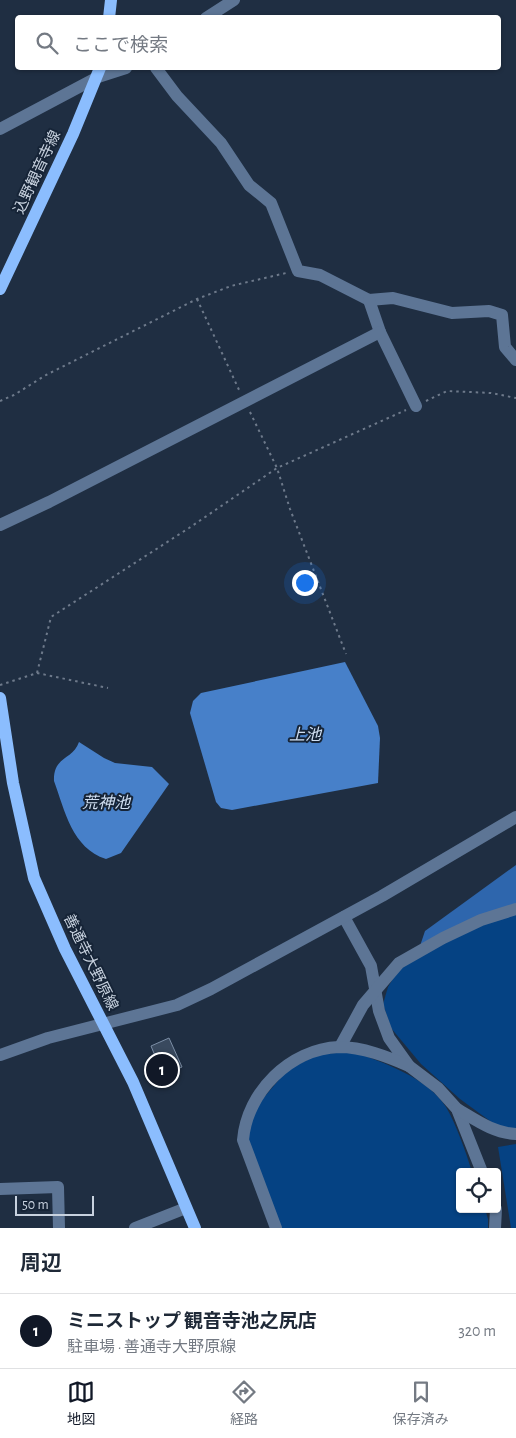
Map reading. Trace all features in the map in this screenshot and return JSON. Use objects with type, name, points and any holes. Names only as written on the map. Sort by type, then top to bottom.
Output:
[{"type":"main road","points":[[109,15],[111,0]]},
{"type":"main road","name":"込野観音寺線","points":[[0,289],[99,72]]},
{"type":"main road","name":"善通寺大野原線","points":[[0,698],[13,783],[34,878],[65,949],[133,1082],[195,1228]]},
{"type":"street","points":[[211,15],[234,0]]},
{"type":"street","points":[[0,129],[99,72],[112,70]]},
{"type":"street","points":[[158,70],[177,96],[221,143],[249,185],[271,203],[298,271],[320,275],[369,300],[393,298],[452,313],[489,311],[502,315],[505,346],[516,360]]},
{"type":"street","points":[[369,300],[380,332],[416,406]]},
{"type":"street","points":[[0,525],[49,502],[244,400],[380,332]]},
{"type":"street","points":[[0,1055],[48,1038],[177,1005],[211,989],[344,917],[516,817]]},
{"type":"street","points":[[340,1047],[362,1005],[399,963],[443,938],[481,920],[516,909]]},
{"type":"street","points":[[344,917],[371,966],[379,1011],[389,1038],[409,1066]]},
{"type":"street","points":[[276,1228],[244,1140],[244,1128],[250,1111],[260,1093],[287,1065],[320,1051],[340,1047],[387,1056],[409,1066],[438,1088],[457,1108],[502,1133],[516,1134]]},
{"type":"street","points":[[457,1108],[480,1168]]},
{"type":"street","points":[[0,1189],[58,1187],[59,1228]]},
{"type":"street","points":[[135,1228],[186,1208]]},
{"type":"street","points":[[495,1228],[496,1213]]},
{"type":"path","points":[[0,401],[14,395],[46,375],[198,299],[231,286],[298,271]]},
{"type":"path","points":[[198,299],[277,468],[290,509],[346,654]]},
{"type":"path","points":[[37,673],[50,617],[189,528],[277,468],[416,406],[447,390],[491,393],[516,398]]},
{"type":"path","points":[[0,685],[37,673],[108,688]]},
{"type":"shaded area","points":[[516,865],[516,904],[420,946],[425,931]]},
{"type":"shaded area","points":[[516,912],[516,1130],[501,1129],[460,1099],[421,1064],[391,1028],[383,1004],[388,987],[397,972],[410,961],[475,927]]},
{"type":"shaded area","points":[[353,1052],[378,1061],[417,1079],[438,1097],[446,1107],[461,1138],[471,1168],[456,1168],[456,1213],[486,1213],[488,1228],[281,1228],[246,1139],[255,1108],[288,1069],[320,1054]]},
{"type":"shaded area","points":[[516,1144],[516,1228],[511,1228],[498,1147]]},
{"type":"water","name":"上池","points":[[345,662],[378,726],[380,738],[378,783],[232,810],[221,808],[216,802],[190,713],[193,701],[201,693]]},
{"type":"water","name":"荒神池","points":[[79,742],[115,763],[152,767],[169,784],[121,853],[106,859],[94,854],[85,846],[71,827],[54,781],[60,762],[76,748]]},
{"type":"building","points":[[169,1038],[182,1067],[163,1075],[151,1046]]},
{"type":"place","name":"ミニストップ 観音寺池之尻店","points":[[162,1070]]}]
